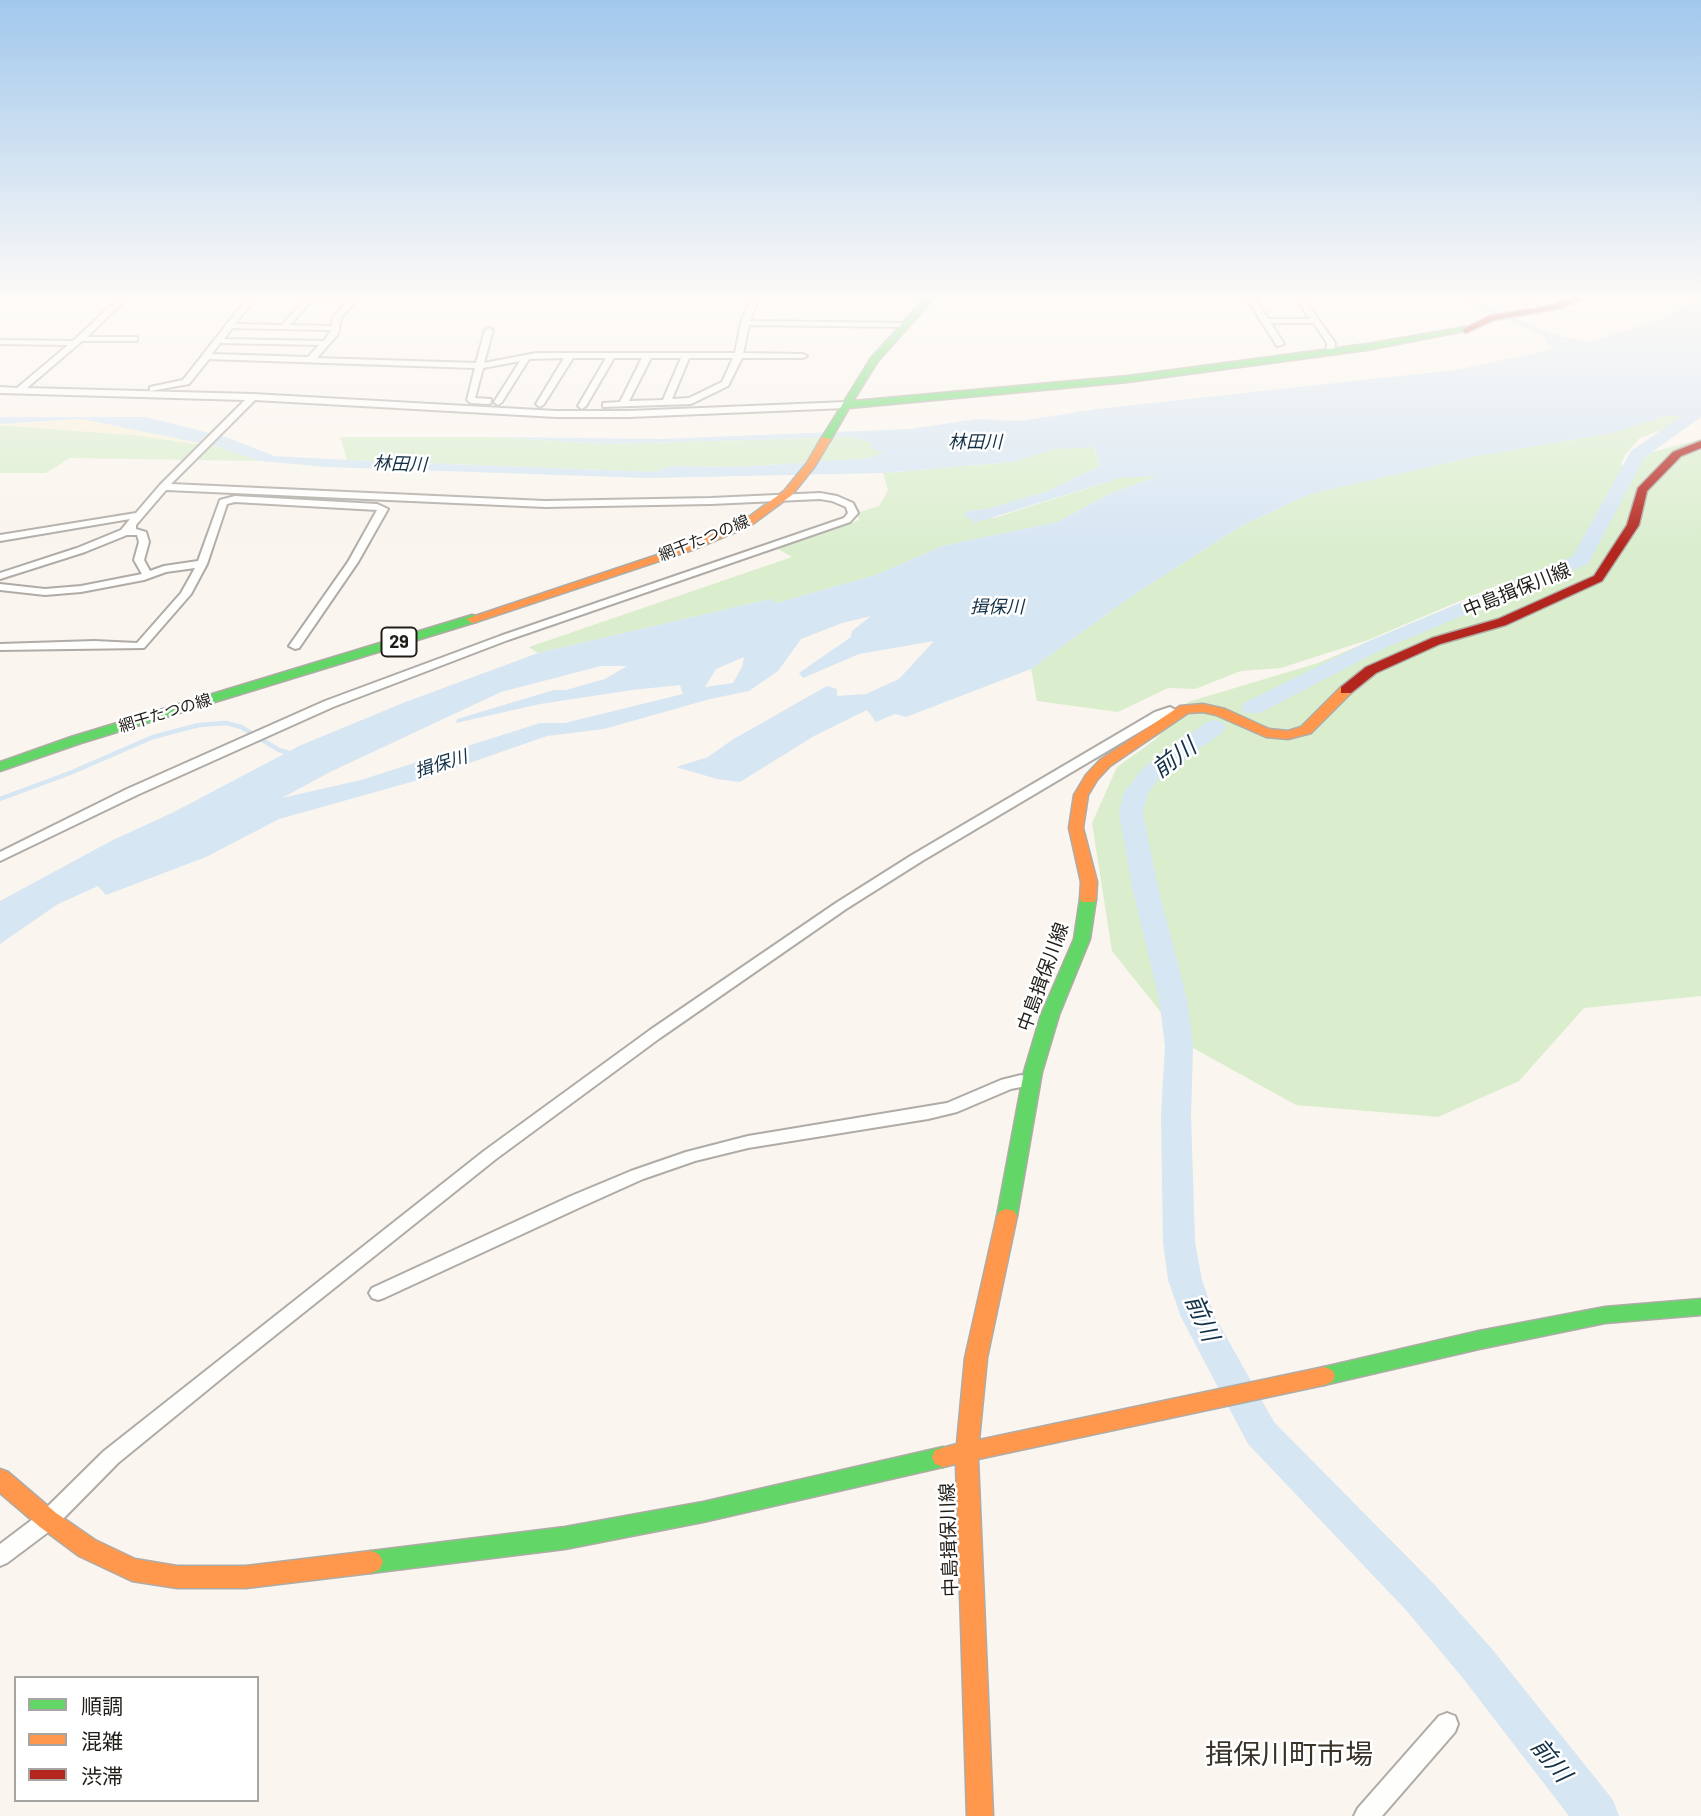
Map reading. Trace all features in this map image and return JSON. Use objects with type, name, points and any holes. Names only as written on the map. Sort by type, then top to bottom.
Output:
[{"type":"main road","name":"網干たつの線","points":[[0,767],[76,740],[376,649],[688,548],[746,524],[785,495],[811,464],[861,381]]},
{"type":"main road","points":[[845,406],[1112,381]]},
{"type":"main road","name":"中島揖保川線","points":[[980,1816],[967,1451],[976,1358],[1043,1036],[1082,939],[1088,911],[1089,882],[1076,828],[1081,794],[1105,763],[1185,709],[1203,708],[1266,733],[1288,735],[1306,730],[1371,670],[1425,646],[1502,622],[1598,578],[1633,525],[1642,490],[1677,454],[1701,444]]},
{"type":"main road","points":[[0,1479],[48,1520],[87,1548],[132,1570],[177,1577],[246,1577],[565,1538],[703,1512],[967,1451],[1293,1383],[1479,1340],[1605,1315],[1701,1307]]},
{"type":"street","points":[[19,391],[31,381]]},
{"type":"street","points":[[131,394],[187,381]]},
{"type":"street","points":[[477,381],[471,400],[582,405],[691,401],[725,384],[726,381]]},
{"type":"street","points":[[498,402],[513,381]]},
{"type":"street","points":[[540,404],[554,381]]},
{"type":"street","points":[[582,405],[597,381]]},
{"type":"street","points":[[623,404],[635,381]]},
{"type":"street","points":[[666,403],[675,381]]},
{"type":"street","points":[[0,390],[253,397],[555,414],[845,406]]},
{"type":"street","points":[[0,576],[81,550],[125,532],[163,486],[253,397]]},
{"type":"street","points":[[0,857],[145,787],[329,704],[504,638],[847,520],[853,513],[850,505],[834,498],[785,495],[711,501],[545,504],[163,486]]},
{"type":"street","points":[[0,647],[94,644],[140,646],[186,594],[202,564],[220,504],[229,500],[383,509],[353,562],[295,646]]},
{"type":"street","points":[[0,538],[139,516]]},
{"type":"street","points":[[139,516],[128,532],[141,532],[144,542],[139,560],[147,574]]},
{"type":"street","points":[[0,587],[25,591],[101,586],[202,564]]},
{"type":"street","points":[[0,1556],[48,1520],[121,1448],[491,1155],[655,1034],[841,906],[916,858],[1159,715],[1170,711],[1177,713]]},
{"type":"street","points":[[378,1293],[589,1196],[692,1156],[748,1142],[929,1113],[951,1108],[1007,1084],[1021,1081],[1031,1084]]},
{"type":"street","points":[[1366,1816],[1447,1724]]},
{"type":"green space","points":[[1690,413],[1698,416],[1640,438],[1625,455],[1620,466],[1641,455],[1701,439],[1701,996],[1584,1008],[1519,1081],[1438,1117],[1296,1105],[1186,1044],[1112,951],[1092,823],[1117,767],[1156,739],[1188,702],[1318,663],[1505,582],[1368,640],[1281,668],[1241,671],[1195,689],[1168,688],[1118,712],[1037,701],[1031,669],[1132,596],[1239,527],[1310,494],[1477,456],[1612,433],[1665,416]]},
{"type":"green space","points":[[0,425],[134,435],[219,447],[260,461],[70,458],[46,473],[0,473]]},
{"type":"green space","points":[[340,437],[494,437],[607,444],[851,437],[874,443],[870,447],[886,453],[871,458],[738,467],[672,466],[655,472],[347,460]]},
{"type":"green space","points":[[1093,446],[1100,466],[1045,492],[987,509],[967,511],[994,518],[1120,478],[1161,475],[1109,494],[1057,522],[942,546],[879,574],[777,603],[770,599],[538,653],[529,647],[792,557],[778,549],[859,520],[857,513],[879,506],[888,490],[883,473],[1012,462],[1055,449]]},
{"type":"sand","points":[[81,419],[219,447],[134,435],[0,425]]},
{"type":"water","name":"揖保川","points":[[1356,381],[1701,381],[1701,415],[1665,416],[1612,433],[1477,456],[1310,494],[1239,527],[1132,596],[1031,669],[906,717],[895,714],[876,722],[867,710],[814,736],[740,782],[717,779],[676,767],[708,757],[732,740],[827,686],[837,689],[837,696],[866,694],[899,679],[934,641],[859,654],[803,678],[799,673],[851,637],[852,631],[871,616],[842,623],[801,639],[778,671],[749,691],[710,699],[604,729],[547,736],[429,777],[279,819],[206,857],[106,895],[98,886],[58,904],[0,944],[0,901],[111,841],[174,812],[299,746],[403,703],[538,653],[770,599],[777,603],[879,574],[942,546],[1057,522],[1109,494],[1158,476],[1120,478],[971,524],[974,520],[964,516],[967,511],[987,509],[1045,492],[1100,466],[1094,447],[1055,449],[1012,462],[883,473],[648,478],[327,467],[260,461],[219,447],[81,419],[0,424],[0,417],[146,417],[229,438],[274,456],[655,472],[672,466],[738,467],[871,458],[884,452],[870,448],[873,443],[851,437],[607,444],[494,437],[661,439],[910,429],[976,419],[1020,421],[1096,409]],"holes":[[[744,657],[733,683],[705,687],[716,669]],[[601,666],[627,666],[605,679],[566,690],[554,690],[457,719],[456,723],[540,704],[632,690],[680,685],[683,694],[565,723],[540,723],[361,780],[282,798],[330,772],[501,692]]]},
{"type":"waterway","name":"前川","points":[[1252,708],[1378,644],[1581,560],[1637,455],[1695,414],[1684,381]]},
{"type":"waterway","points":[[0,799],[70,773],[153,737],[199,725],[226,723],[241,727],[279,750],[292,754]]},
{"type":"waterway","name":"前川","points":[[1215,727],[1152,772],[1136,792],[1131,813],[1145,887],[1173,999],[1179,1046],[1176,1115],[1179,1242],[1185,1280],[1198,1317],[1261,1433],[1419,1596],[1477,1663],[1597,1816]]},
{"type":"traffic: fast","points":[[846,405],[861,381]]},
{"type":"traffic: fast","points":[[826,439],[846,405],[1109,381]]},
{"type":"traffic: fast","points":[[0,767],[76,740],[472,619]]},
{"type":"traffic: fast","points":[[1007,1216],[1033,1072],[1050,1015],[1082,939],[1088,899]]},
{"type":"traffic: fast","points":[[1324,1376],[1479,1340],[1605,1315],[1701,1307]]},
{"type":"traffic: fast","points":[[371,1562],[565,1538],[703,1512],[943,1457]]},
{"type":"traffic: slow","points":[[472,619],[688,548],[746,524],[788,493],[811,464],[826,439]]},
{"type":"traffic: slow","points":[[1088,899],[1089,882],[1076,828],[1081,795],[1091,778],[1105,763],[1185,709],[1203,708],[1220,712],[1266,733],[1288,735],[1306,730],[1346,690]]},
{"type":"traffic: slow","points":[[980,1816],[967,1451],[976,1358],[1007,1216]]},
{"type":"traffic: slow","points":[[943,1457],[1324,1376]]},
{"type":"traffic: slow","points":[[0,1479],[48,1520],[87,1548],[132,1570],[177,1577],[246,1577],[371,1562]]},
{"type":"traffic: jam","points":[[1346,690],[1371,670],[1436,641],[1502,622],[1598,578],[1633,525],[1642,490],[1677,454],[1701,444]]},
{"type":"district","name":"揖保川町市場","points":[[1289,1755]]},
{"type":"water label","name":"林田川","points":[[975,442]]},
{"type":"water label","name":"林田川","points":[[400,464]]}]
